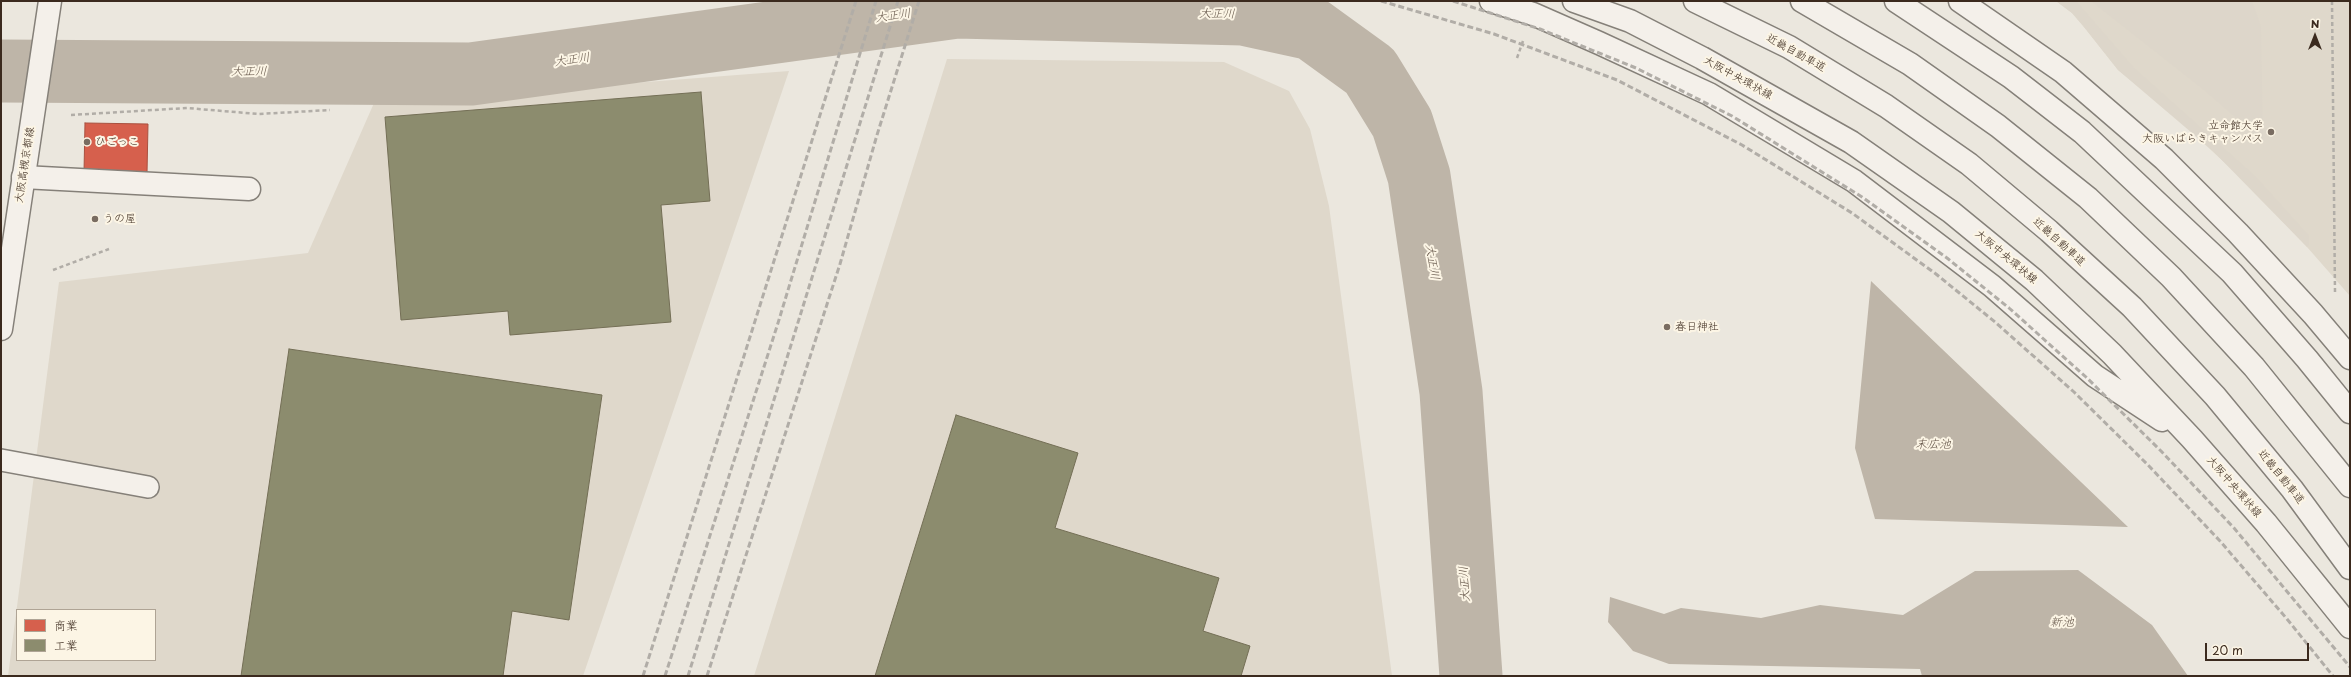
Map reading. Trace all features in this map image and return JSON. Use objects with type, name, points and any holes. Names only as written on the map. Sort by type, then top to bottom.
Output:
[{"type":"main road","points":[[1491,1],[1532,14],[1709,94],[1854,180],[1992,286],[2094,376],[2192,439]]},
{"type":"main road","name":"大阪中央環状線","points":[[1574,1],[1630,21],[1702,58],[1852,142],[1951,212],[2034,280],[2112,354],[2192,439],[2266,523],[2350,627]]},
{"type":"main road","name":"近畿自動車道","points":[[1694,1],[1789,47],[1886,106],[1969,164],[2049,232],[2132,307],[2215,396],[2292,489],[2350,568]]},
{"type":"main road","points":[[1802,1],[1910,64],[1998,126],[2088,198],[2171,277],[2254,367],[2350,486]]},
{"type":"main road","points":[[1896,1],[2011,78],[2082,132],[2232,273],[2307,359],[2350,412]]},
{"type":"main road","points":[[1960,1],[2062,72],[2164,158],[2238,233],[2350,358]]},
{"type":"main road","name":"大阪高槻京都線","points":[[1,329],[49,7]]},
{"type":"main road","points":[[23,177],[249,189]]},
{"type":"lane","points":[[1,460],[148,487]]},
{"type":"path","points":[[2332,1],[2335,292]]},
{"type":"path","points":[[71,115],[186,108],[259,114],[330,110]]},
{"type":"path","points":[[53,270],[109,249]]},
{"type":"shaded area","name":"立命館大学 大阪いばらきキャンパス","points":[[2056,1],[2350,1],[2350,296],[2307,247],[2239,176],[2171,113],[2118,70],[2072,13]]},
{"type":"shaded area","points":[[2056,1],[2076,1],[2134,68],[2255,176],[2309,236],[2309,245],[2307,247],[2212,150],[2118,70],[2072,13]]},
{"type":"shaded area","points":[[2091,1],[2252,1],[2261,27],[2263,141],[2204,90]]},
{"type":"shaded area","points":[[947,59],[1224,62],[1289,91],[1310,129],[1329,206],[1392,676],[754,676]]},
{"type":"shaded area","points":[[789,71],[583,676],[8,676],[16,614],[16,661],[156,661],[156,609],[17,609],[59,282],[308,253],[374,103]]},
{"type":"water","name":"末広池","points":[[1871,281],[2128,527],[1875,519],[1855,448]]},
{"type":"water","name":"新池","points":[[2078,570],[2152,625],[2188,676],[1922,676],[1920,669],[1669,664],[1633,651],[1608,622],[1610,597],[1664,614],[1681,608],[1761,618],[1820,605],[1903,615],[1975,571]]},
{"type":"building: 商業","points":[[85,123],[148,124],[147,173],[84,172]]},
{"type":"building: 工業","points":[[701,92],[710,201],[661,205],[671,322],[510,335],[508,311],[401,320],[385,117]]},
{"type":"building: 工業","points":[[289,349],[602,395],[569,620],[512,611],[503,676],[241,676]]},
{"type":"building: 工業","points":[[956,415],[1078,453],[1055,528],[1219,578],[1203,631],[1250,646],[1241,676],[875,676]]},
{"type":"waterway","name":"大正川","points":[[1,71],[471,74],[957,7],[1243,14],[1312,29],[1370,71],[1402,123],[1419,176],[1451,392],[1471,676]]},
{"type":"railway","points":[[643,676],[856,1]]},
{"type":"railway","points":[[665,676],[778,323],[876,1]]},
{"type":"railway","points":[[688,676],[898,1]]},
{"type":"railway","points":[[707,676],[840,264],[877,135],[919,1]]},
{"type":"railway","points":[[1381,1],[1494,34],[1617,80],[1742,145],[1852,213],[1936,274],[1995,322],[2074,392],[2148,465],[2220,541],[2287,619],[2333,676]]},
{"type":"railway","points":[[1453,1],[1540,29],[1636,68],[1732,116],[1862,197],[1947,258],[2009,308],[2086,377],[2161,451],[2234,528],[2350,667]]},
{"type":"place","name":"立命館大学 大阪いばらきキャンパス","points":[[2271,132]]},
{"type":"place","name":"ひごっこ","points":[[87,142]]},
{"type":"place","name":"うの屋","points":[[95,219]]},
{"type":"place","name":"春日神社","points":[[1667,327]]}]
